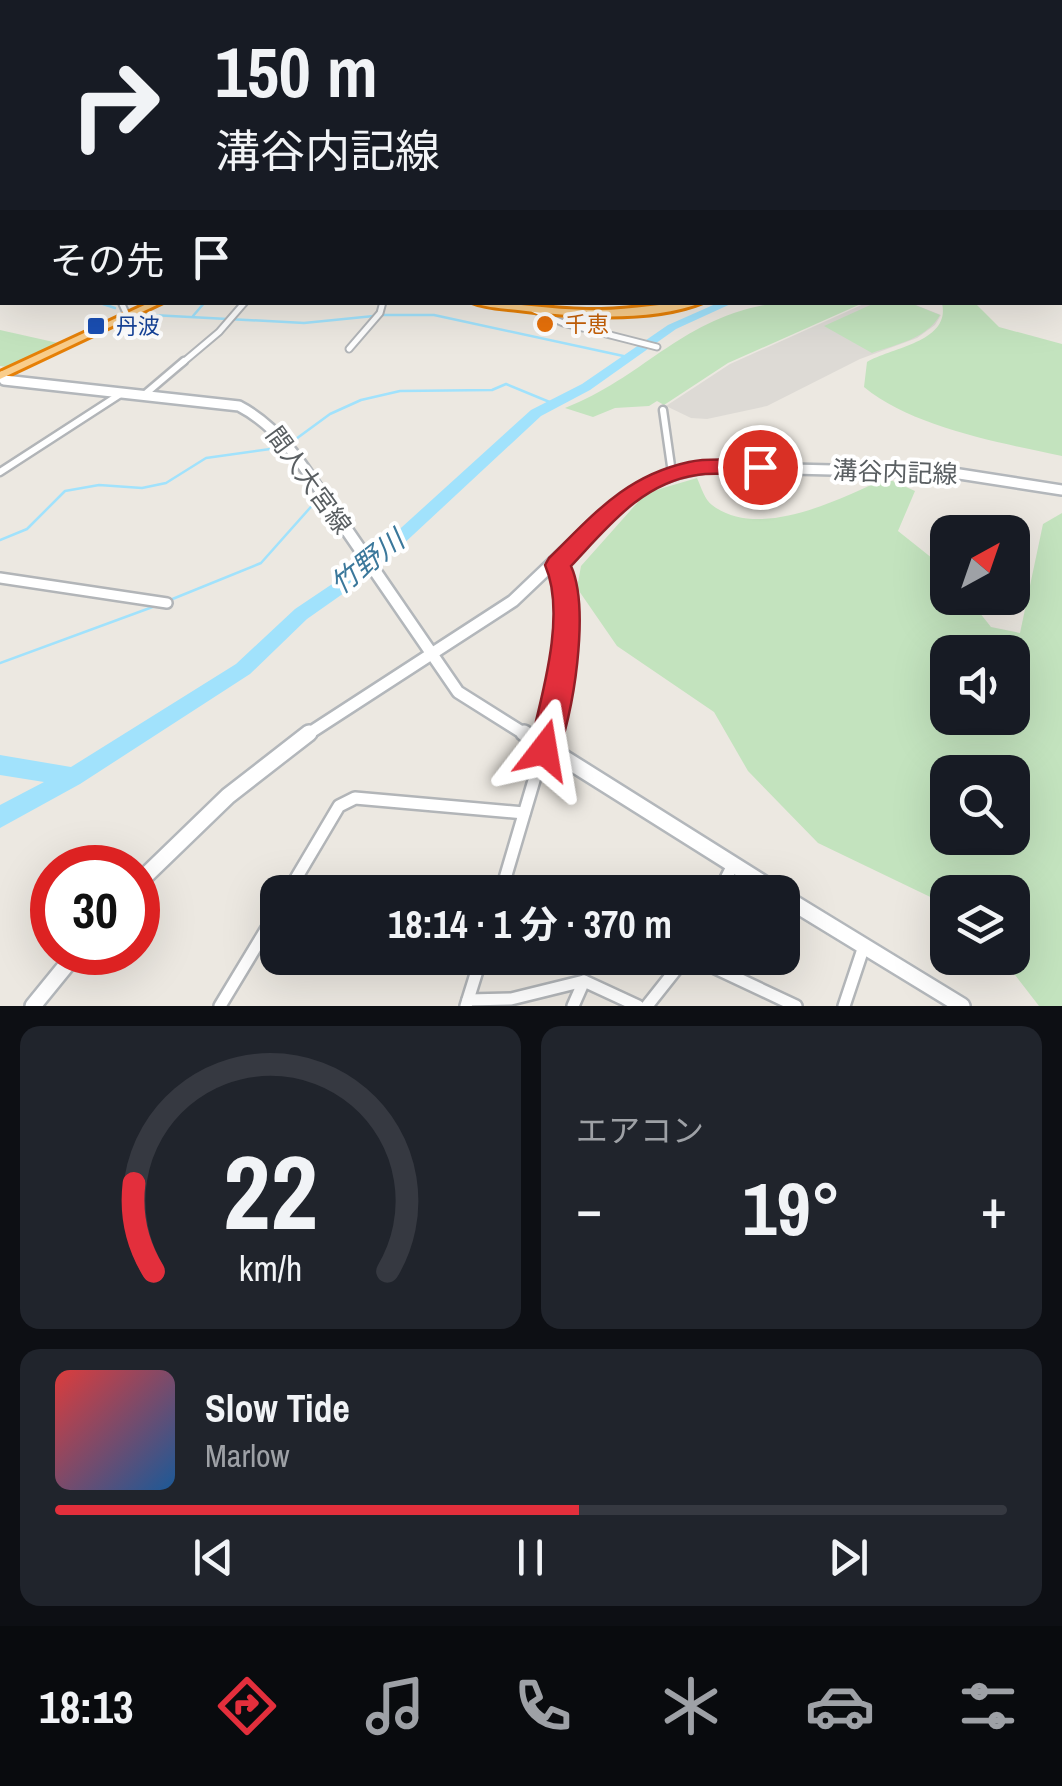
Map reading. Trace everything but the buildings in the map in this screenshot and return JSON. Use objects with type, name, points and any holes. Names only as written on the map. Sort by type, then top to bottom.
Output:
[{"type":"highway","points":[[2,379],[151,305]]},
{"type":"highway","points":[[498,305],[534,310],[642,312],[682,305]]},
{"type":"main road","name":"間人大宮線","points":[[2,379],[239,406],[264,419],[289,447],[458,692],[544,750],[749,875]]},
{"type":"main road","name":"溝谷内記線","points":[[430,654],[512,602],[558,565],[622,499],[640,486],[672,474],[724,466],[954,472],[1062,490]]},
{"type":"main road","points":[[160,861],[202,818],[270,762],[430,654]]},
{"type":"main road","name":"間人大宮線","points":[[800,906],[962,1006]]},
{"type":"main road","points":[[33,1006],[58,975]]},
{"type":"street","points":[[121,305],[126,315]]},
{"type":"street","points":[[144,395],[219,332],[242,305]]},
{"type":"street","points":[[350,349],[382,305]]},
{"type":"street","points":[[534,310],[573,326],[657,347]]},
{"type":"street","points":[[0,472],[122,392]]},
{"type":"street","points":[[663,410],[672,474]]},
{"type":"street","points":[[505,875],[544,750],[561,676],[567,586],[558,565]]},
{"type":"street","points":[[0,578],[167,603]]},
{"type":"street","points":[[298,875],[339,806],[355,798],[524,813]]},
{"type":"street","points":[[728,875],[733,865]]},
{"type":"street","points":[[220,1006],[260,940]]},
{"type":"street","points":[[844,1006],[864,946]]},
{"type":"street","points":[[476,975],[467,1003],[511,999],[584,980],[638,1006]]},
{"type":"street","points":[[647,1006],[672,975]]},
{"type":"street","points":[[730,975],[796,1006]]},
{"type":"street","points":[[573,1006],[584,980]]},
{"type":"shaded area","points":[[862,305],[916,305],[941,315],[935,325],[917,338],[860,359],[767,406],[707,419],[691,418],[666,406],[730,364]]},
{"type":"green space","points":[[767,305],[858,305],[728,363],[664,405],[657,401],[649,406],[615,408],[593,417],[565,408],[594,395],[689,334],[743,310]]},
{"type":"green space","points":[[870,305],[915,305],[940,315],[919,335],[872,353],[824,326]]},
{"type":"green space","points":[[942,305],[977,305],[999,327],[1062,344],[1062,456],[932,423],[884,401],[864,387],[867,362],[929,335],[942,316]]},
{"type":"green space","points":[[0,330],[58,343],[12,368],[0,366]]},
{"type":"green space","points":[[697,478],[710,503],[731,515],[753,519],[799,513],[886,478],[915,491],[898,531],[930,556],[930,615],[981,615],[991,627],[1020,633],[1024,615],[1030,615],[1030,586],[1043,524],[1062,513],[1062,1006],[1039,1006],[1015,975],[1030,975],[1030,875],[930,875],[930,897],[818,843],[748,771],[714,712],[617,646],[577,588],[581,566],[646,493]]},
{"type":"waterway","points":[[106,305],[115,308]]},
{"type":"waterway","points":[[193,316],[202,305]]},
{"type":"waterway","name":"竹野川","points":[[73,777],[243,669],[301,614],[365,570],[536,413],[586,387],[672,327],[723,305]]},
{"type":"waterway","points":[[133,314],[304,323],[374,316]]},
{"type":"waterway","points":[[382,315],[434,315],[628,357]]},
{"type":"waterway","points":[[0,540],[27,529],[65,491],[99,485],[142,488],[166,483],[206,458],[285,447],[330,414],[361,400],[400,391],[492,390],[506,384],[552,403]]},
{"type":"waterway","points":[[170,600],[261,563],[317,500]]},
{"type":"waterway","points":[[0,663],[158,605]]},
{"type":"waterway","points":[[0,765],[73,777]]},
{"type":"waterway","name":"竹野川","points":[[0,817],[73,777]]},
{"type":"place","name":"千恵","points":[[545,324]]},
{"type":"place","name":"丹波","points":[[96,326]]},
{"type":"route","points":[[544,750],[561,676],[567,586],[558,565],[622,499],[640,486],[693,468],[760,467]]}]
